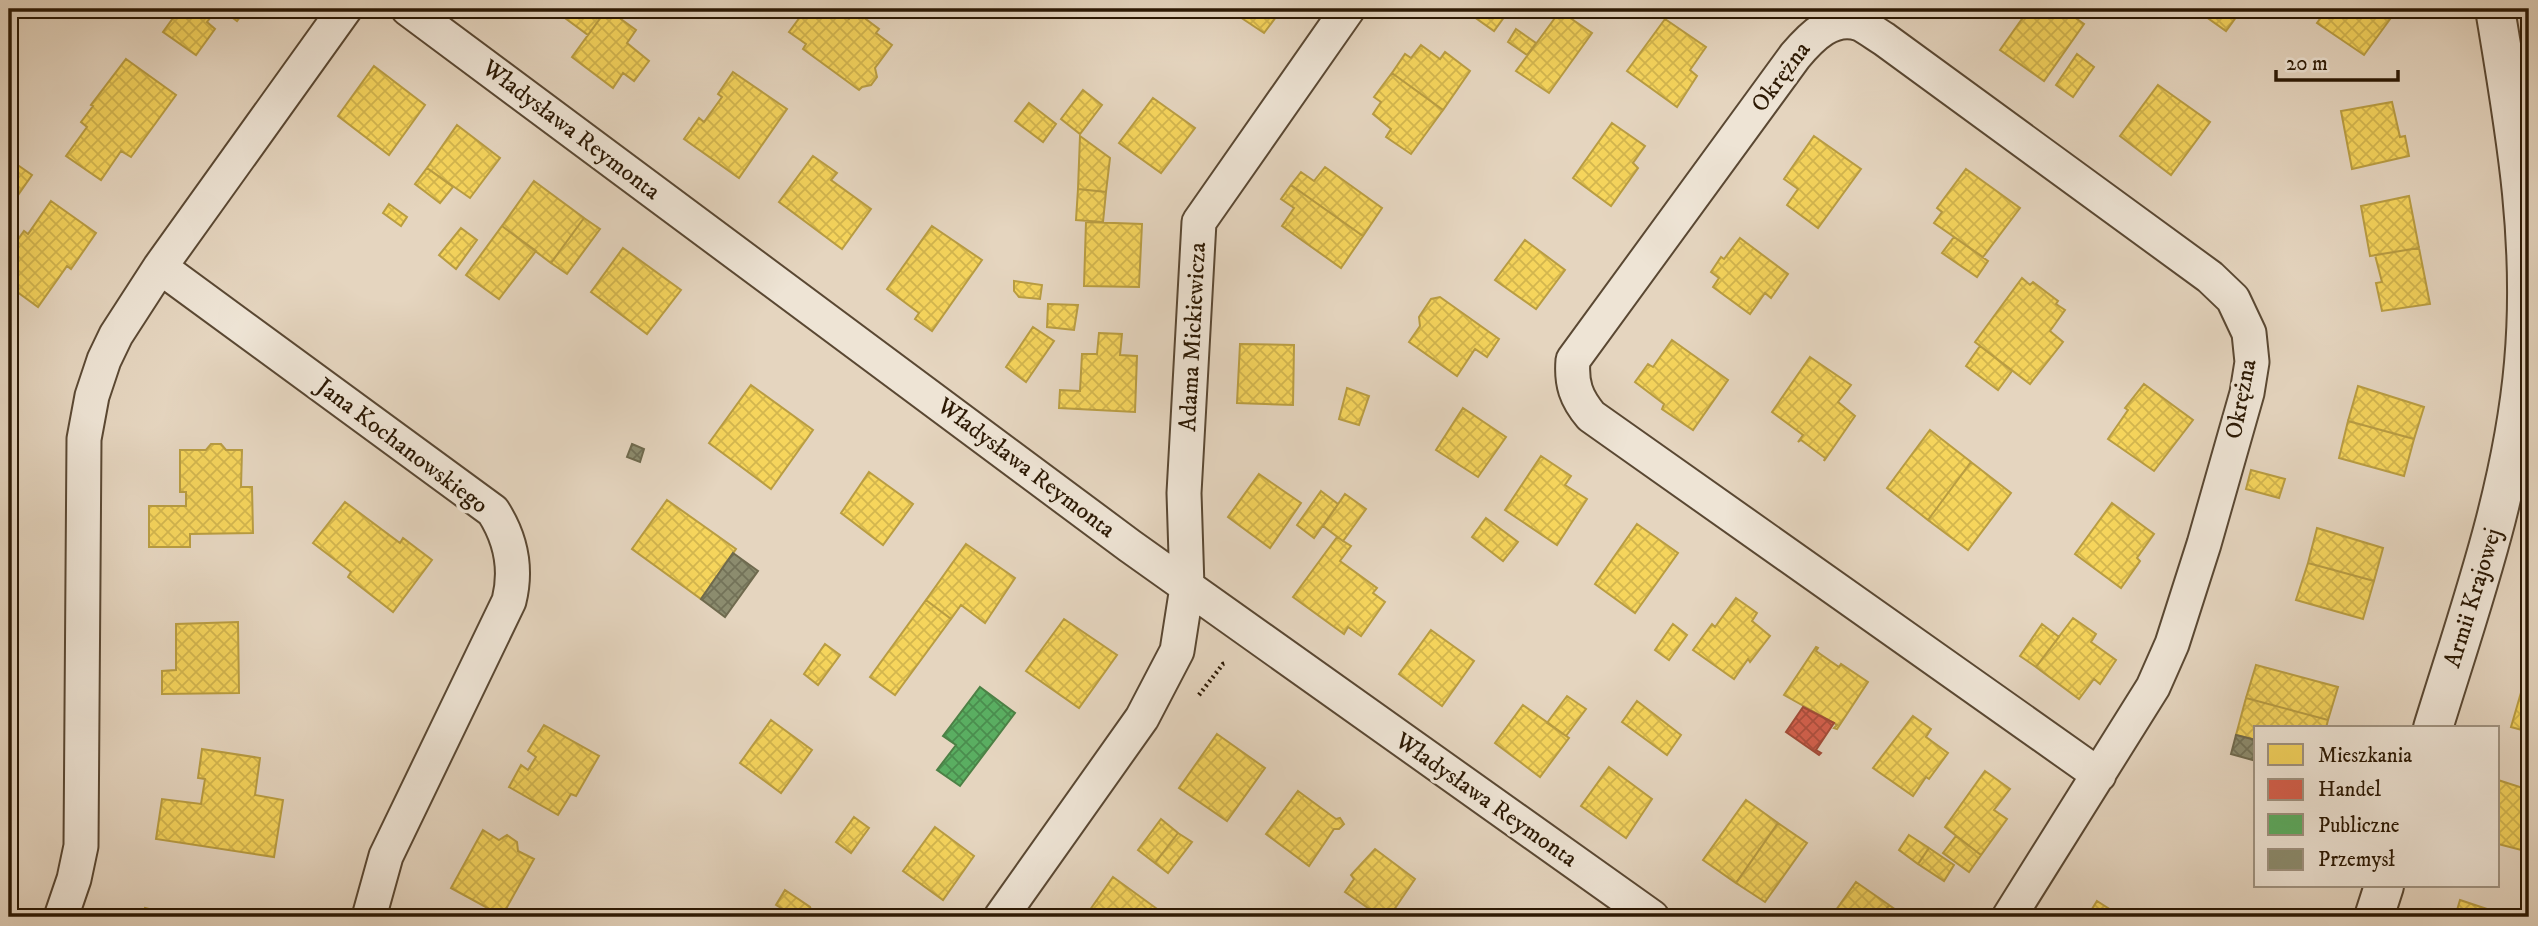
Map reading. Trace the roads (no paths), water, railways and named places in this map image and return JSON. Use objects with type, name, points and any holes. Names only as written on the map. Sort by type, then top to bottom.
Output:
[{"type":"street","points":[[61,917],[74,879],[83,820],[84,439],[92,396],[116,335],[160,267],[345,9]]},
{"type":"street","name":"Władysława Reymonta","points":[[408,9],[1187,587],[1651,917]]},
{"type":"street","name":"Adama Mickiewicza","points":[[1001,917],[1142,718],[1177,651],[1187,587],[1184,493],[1199,222],[1348,9]]},
{"type":"street","name":"Armii Krajowej","points":[[2434,726],[2497,519],[2509,464],[2524,364],[2527,310],[2525,201],[2518,140],[2495,9]]},
{"type":"street","name":"Okrężna","points":[[2009,917],[2099,775],[2153,687],[2172,644],[2248,393],[2252,362],[2249,333],[2233,299],[2210,277],[1884,39],[1859,24],[1827,17],[1573,360],[1573,388],[1591,416],[2099,775]]},
{"type":"street","name":"Jana Kochanowskiego","points":[[160,267],[492,512],[509,543],[513,584],[509,601],[386,856],[369,917]]},
{"type":"street","points":[[2374,917],[2383,888]]}]
